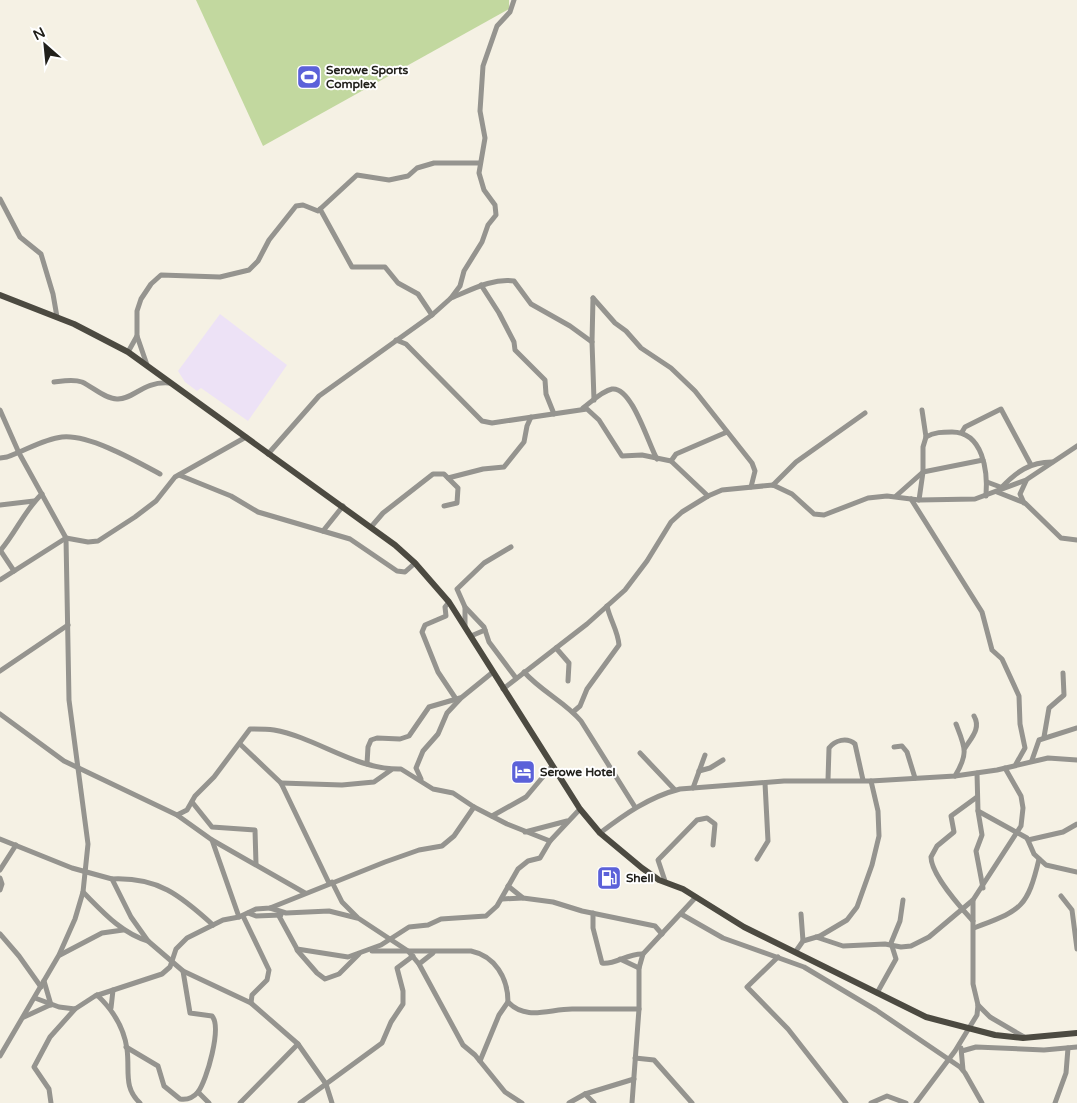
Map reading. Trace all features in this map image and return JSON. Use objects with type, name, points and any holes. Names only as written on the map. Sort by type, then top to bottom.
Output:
[{"type":"main road","points":[[0,295],[57,317],[128,352],[343,506],[415,564],[449,602],[580,808],[600,833],[659,880],[665,881],[696,898],[744,927],[796,951],[926,1017],[968,1030],[1025,1038],[1077,1033]]},
{"type":"street","points":[[268,454],[320,396],[432,314],[451,298],[460,286],[464,271],[482,242],[488,226],[496,216],[493,200],[481,182],[480,163],[485,138],[480,111],[485,58],[497,26],[510,12],[514,0]]},
{"type":"street","points":[[147,366],[137,336],[136,311],[141,299],[161,275],[220,277],[249,270],[258,261],[269,240],[296,206],[302,205],[315,212],[320,210],[357,175],[389,180],[408,176],[417,168],[434,163],[480,163]]},
{"type":"street","points":[[0,199],[16,232],[26,244],[41,254],[53,294],[57,317]]},
{"type":"street","points":[[320,210],[352,266],[385,267],[398,283],[418,294],[432,314]]},
{"type":"street","points":[[451,298],[481,285],[506,280],[514,281],[531,304],[570,326],[592,342]]},
{"type":"street","points":[[481,285],[499,312],[514,342],[515,350],[545,380],[546,394],[554,414]]},
{"type":"street","points":[[594,400],[593,298],[615,324],[626,331],[641,348],[671,368],[686,382],[754,467],[751,487]]},
{"type":"street","points":[[128,352],[137,336]]},
{"type":"street","points":[[396,340],[406,344],[482,421],[492,423],[554,414],[582,408],[612,389],[623,393],[637,412],[657,459]]},
{"type":"street","points":[[54,382],[74,380],[116,400],[125,398],[151,383],[169,383]]},
{"type":"street","points":[[582,408],[595,415],[622,456],[642,456],[671,461],[708,496]]},
{"type":"street","points":[[0,410],[19,453],[66,538],[69,700],[88,831],[83,892],[75,919],[59,955],[0,1056]]},
{"type":"street","points":[[919,500],[923,472],[923,447],[926,437],[922,410]]},
{"type":"street","points":[[962,432],[964,427],[1001,410],[1033,476]]},
{"type":"street","points":[[773,485],[796,462],[865,414]]},
{"type":"street","points":[[448,478],[483,469],[504,467],[524,442],[526,426],[531,417]]},
{"type":"street","points":[[671,461],[676,454],[727,432]]},
{"type":"street","points":[[926,437],[942,432],[962,432],[970,436],[983,460],[987,482],[986,496]]},
{"type":"street","points":[[0,458],[19,453],[55,438],[72,437],[123,454],[160,474]]},
{"type":"street","points":[[0,580],[66,538],[88,542],[98,541],[135,518],[156,501],[179,475],[246,437]]},
{"type":"street","points":[[503,689],[556,648],[625,590],[647,561],[671,522],[682,512],[722,490],[773,485],[792,494],[814,514],[824,515],[868,498],[896,496],[919,500],[975,499],[1026,480],[1077,446]]},
{"type":"street","points":[[896,496],[923,472],[983,460]]},
{"type":"street","points":[[1003,488],[1015,474],[1029,466],[1053,462]]},
{"type":"street","points":[[371,527],[383,513],[426,478],[438,473],[448,478],[458,488],[458,500],[454,505],[444,506]]},
{"type":"street","points":[[179,475],[231,496],[253,510],[350,540],[397,571],[406,572],[415,564]]},
{"type":"street","points":[[1026,480],[1020,494],[1025,503],[1061,538],[1077,540]]},
{"type":"street","points":[[987,482],[1003,488]]},
{"type":"street","points":[[996,492],[1025,503]]},
{"type":"street","points":[[14,571],[0,550],[20,525],[34,501],[42,494]]},
{"type":"street","points":[[911,499],[982,612],[992,650],[1002,659],[1019,696],[1020,724],[1025,748],[1016,765]]},
{"type":"street","points":[[0,505],[34,501]]},
{"type":"street","points":[[323,531],[343,506]]},
{"type":"street","points":[[511,547],[484,563],[457,589],[465,607],[485,630],[489,642],[516,678]]},
{"type":"street","points":[[449,602],[445,607],[446,616],[425,625],[422,632],[438,672],[459,699]]},
{"type":"street","points":[[573,712],[580,706],[587,689],[619,645],[618,633],[610,621],[607,606]]},
{"type":"street","points":[[465,607],[465,626]]},
{"type":"street","points":[[0,671],[68,625]]},
{"type":"street","points":[[471,636],[485,630]]},
{"type":"street","points":[[556,648],[569,663],[568,681]]},
{"type":"street","points":[[416,768],[423,751],[438,734],[447,713],[459,699],[493,672]]},
{"type":"street","points":[[524,672],[545,692],[573,712],[635,807]]},
{"type":"street","points":[[1044,737],[1049,708],[1064,695],[1063,673]]},
{"type":"street","points":[[367,764],[368,747],[371,740],[377,738],[400,739],[409,736],[429,707],[459,699]]},
{"type":"street","points":[[0,714],[79,769],[176,815],[212,840],[305,893]]},
{"type":"street","points":[[955,776],[963,761],[966,748],[977,730],[978,723],[974,716]]},
{"type":"street","points":[[956,724],[966,748]]},
{"type":"street","points":[[1032,760],[1036,744],[1044,737],[1077,728]]},
{"type":"street","points":[[176,815],[187,810],[250,729],[275,730],[367,764],[391,770],[416,768]]},
{"type":"street","points":[[828,780],[829,748],[837,742],[844,740],[852,742],[858,751],[863,780]]},
{"type":"street","points":[[240,744],[282,783],[342,902],[358,918],[391,937],[413,956],[460,1041],[506,1092],[522,1103]]},
{"type":"street","points":[[894,747],[902,746],[905,750],[914,778]]},
{"type":"street","points":[[640,753],[676,790]]},
{"type":"street","points":[[692,788],[705,755]]},
{"type":"street","points":[[600,833],[635,807],[676,790],[765,783],[828,780],[871,781],[955,776],[1005,768],[1032,760],[1048,758],[1077,760]]},
{"type":"street","points":[[699,771],[710,768],[723,760]]},
{"type":"street","points":[[492,816],[526,797],[552,766]]},
{"type":"street","points":[[416,768],[423,781]]},
{"type":"street","points":[[816,937],[843,946],[892,945],[906,947],[923,941],[962,910],[983,888],[1006,846],[1021,826],[1023,808],[1021,796],[1005,768]]},
{"type":"street","points":[[282,783],[342,785],[374,782],[391,770]]},
{"type":"street","points":[[405,770],[433,789],[453,793],[474,807],[524,832],[550,841]]},
{"type":"street","points":[[977,773],[978,811],[982,835],[976,851],[983,888]]},
{"type":"street","points":[[796,951],[803,941],[816,937],[849,918],[857,907],[878,836],[878,811],[871,781]]},
{"type":"street","points":[[757,859],[768,841],[765,783]]},
{"type":"street","points":[[973,921],[962,910],[931,864],[931,857],[937,846],[954,832],[951,816],[977,797]]},
{"type":"street","points":[[192,802],[212,827],[255,830],[256,864]]},
{"type":"street","points":[[51,1103],[49,1089],[34,1067],[50,1037],[75,1009],[98,995],[166,972],[181,943],[213,924],[256,909],[270,908],[331,882],[419,850],[442,846],[454,836],[474,807]]},
{"type":"street","points":[[297,949],[341,957],[364,952],[384,944],[391,937],[409,927],[428,925],[441,919],[486,916],[493,912],[518,869],[528,861],[540,858],[550,841],[580,808]]},
{"type":"street","points":[[978,811],[1018,832],[1028,840],[1032,852],[1049,866],[1077,872]]},
{"type":"street","points":[[665,881],[658,860],[697,820],[707,818],[715,824],[714,846]]},
{"type":"street","points":[[524,832],[568,821]]},
{"type":"street","points":[[1028,840],[1063,832],[1077,824]]},
{"type":"street","points":[[0,839],[85,872],[112,879],[131,878],[164,887],[187,902],[213,924]]},
{"type":"street","points":[[212,840],[243,915],[269,970],[267,980],[252,994],[251,1003]]},
{"type":"street","points":[[0,870],[16,845]]},
{"type":"street","points":[[974,928],[1018,909],[1032,888],[1039,859]]},
{"type":"street","points":[[112,879],[131,917],[148,941],[183,972],[251,1003],[298,1044],[326,1084],[332,1103]]},
{"type":"street","points":[[508,886],[523,898]]},
{"type":"street","points":[[83,892],[105,915],[124,930],[148,941]]},
{"type":"street","points":[[1061,896],[1072,910],[1077,949]]},
{"type":"street","points":[[502,898],[523,898],[553,902],[593,913],[655,926],[662,934]]},
{"type":"street","points":[[632,1103],[639,1009],[638,968],[643,954],[696,898]]},
{"type":"street","points":[[877,993],[896,959],[892,945],[900,921],[903,900]]},
{"type":"street","points":[[919,1101],[975,1020],[978,1005],[974,990],[973,900]]},
{"type":"street","points":[[270,908],[286,913],[329,911],[358,918]]},
{"type":"street","points":[[243,915],[279,916],[286,913]]},
{"type":"street","points":[[593,913],[593,928],[601,962],[606,964],[630,954],[643,954]]},
{"type":"street","points":[[681,914],[723,938],[804,967],[856,997],[963,1070],[982,1103]]},
{"type":"street","points":[[801,914],[803,941]]},
{"type":"street","points":[[279,916],[297,949],[324,979],[339,974],[364,952],[471,951],[482,953],[504,978],[508,1002],[516,1009],[536,1013],[569,1009],[591,1011],[639,1009]]},
{"type":"street","points":[[59,955],[102,933],[124,930]]},
{"type":"street","points":[[0,934],[19,956],[41,987]]},
{"type":"street","points":[[419,964],[433,952]]},
{"type":"street","points":[[300,1103],[382,1043],[391,1022],[403,1004],[403,991],[397,968],[413,956]]},
{"type":"street","points":[[778,957],[747,987],[788,1029],[846,1103]]},
{"type":"street","points":[[620,959],[638,968]]},
{"type":"street","points":[[126,1048],[158,1066],[164,1086],[180,1099],[189,1098],[198,1092],[206,1072],[217,1024],[212,1016],[190,1013],[183,972]]},
{"type":"street","points":[[44,981],[50,1005]]},
{"type":"street","points":[[111,1008],[113,990]]},
{"type":"street","points":[[98,995],[111,1008],[126,1048],[129,1090],[140,1103]]},
{"type":"street","points":[[34,998],[50,1005],[75,1009]]},
{"type":"street","points":[[480,1061],[499,1015],[508,1002]]},
{"type":"street","points":[[23,1018],[50,1005]]},
{"type":"street","points":[[978,1005],[990,1017],[1025,1038]]},
{"type":"street","points":[[240,1103],[298,1044]]},
{"type":"street","points":[[960,1044],[963,1070]]},
{"type":"street","points":[[962,1051],[976,1047],[1044,1050],[1077,1047]]},
{"type":"street","points":[[1055,1103],[1066,1073],[1068,1048]]},
{"type":"street","points":[[636,1058],[654,1060],[692,1103]]},
{"type":"street","points":[[569,1103],[585,1094],[634,1079]]},
{"type":"street","points":[[198,1092],[209,1103]]},
{"type":"street","points":[[585,1094],[594,1103]]},
{"type":"street","points":[[871,1103],[887,1096],[906,1103]]},
{"type":"shaded area","points":[[220,314],[287,365],[248,421],[201,388],[197,391],[185,382],[178,371]]},
{"type":"green space","name":"Serowe Sports Complex","points":[[196,0],[509,0],[509,9],[263,146]]},
{"type":"place","name":"Serowe Sports Complex","points":[[309,77]]},
{"type":"place","name":"Serowe Hotel","points":[[523,772]]},
{"type":"place","name":"Shell","points":[[609,878]]}]
